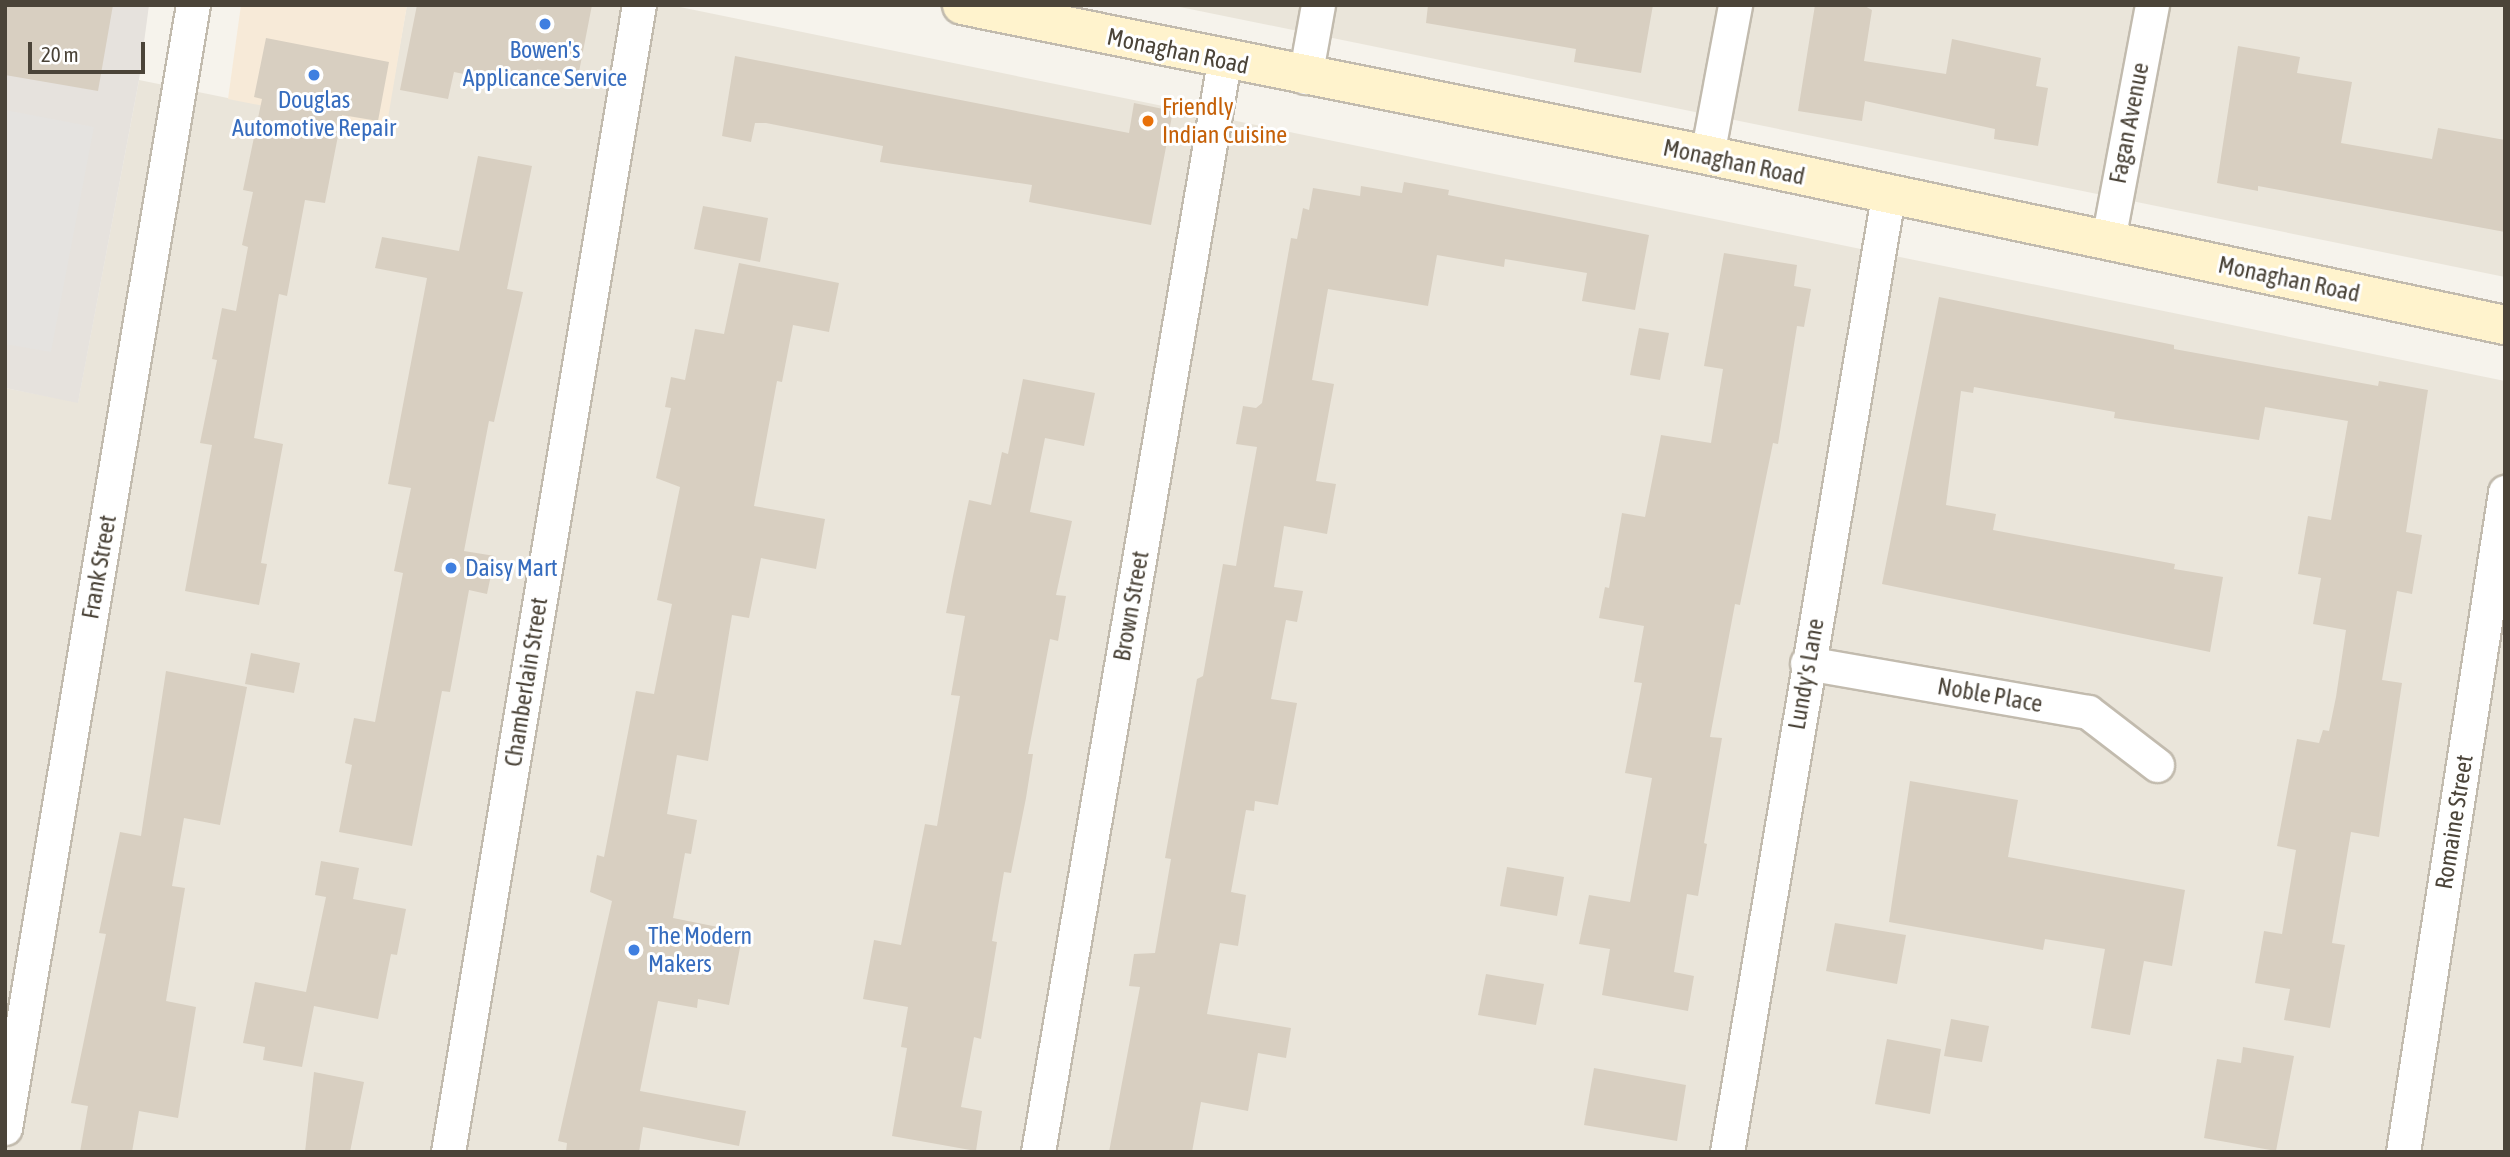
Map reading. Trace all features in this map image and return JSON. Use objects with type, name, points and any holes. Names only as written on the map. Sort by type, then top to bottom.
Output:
[{"type":"main road","name":"Monaghan Road","points":[[962,5],[1224,61],[1707,155],[1888,196],[2505,325]]},
{"type":"street","name":"Frank Street","points":[[5,1128],[193,5]]},
{"type":"street","name":"Chamberlain Street","points":[[448,1152],[639,5]]},
{"type":"street","points":[[1305,77],[1318,5]]},
{"type":"street","points":[[1707,155],[1735,5]]},
{"type":"street","name":"Fagan Avenue","points":[[2108,240],[2152,5]]},
{"type":"street","name":"Brown Street","points":[[1038,1152],[1224,61]]},
{"type":"street","name":"Lundy's Lane","points":[[1727,1152],[1807,663],[1888,196]]},
{"type":"street","name":"Romaine Street","points":[[2403,1152],[2505,492]]},
{"type":"street","name":"Noble Place","points":[[1807,663],[2088,712],[2157,765]]},
{"type":"shaded area","points":[[5,5],[149,5],[139,80],[78,403],[5,388]]},
{"type":"shaded area","points":[[241,5],[407,5],[386,130],[228,99]]},
{"type":"shaded area","points":[[407,5],[670,5],[2505,381],[2505,1152],[5,1152],[5,388],[78,402],[139,80],[385,130]]},
{"type":"shaded area","points":[[1170,5],[2505,5],[2505,277]]},
{"type":"shaded area","points":[[5,110],[94,127],[51,352],[5,344]]},
{"type":"building","points":[[5,5],[113,5],[98,91],[5,75]]},
{"type":"building","points":[[417,5],[592,5],[578,77],[537,69],[533,88],[454,72],[448,99],[400,90]]},
{"type":"building","points":[[1428,5],[1653,5],[1641,73],[1574,62],[1576,49],[1426,23]]},
{"type":"building","points":[[1815,5],[1863,5],[1872,10],[1864,61],[1946,74],[1952,39],[2041,58],[2036,86],[2048,88],[2038,146],[1994,139],[1995,129],[1865,101],[1862,121],[1798,111]]},
{"type":"building","points":[[266,38],[389,62],[378,121],[342,115],[325,203],[305,200],[287,296],[279,294],[254,438],[283,444],[261,563],[267,564],[259,605],[185,591],[212,445],[200,443],[217,360],[212,359],[222,308],[236,311],[248,247],[242,245],[253,192],[243,190],[262,99],[254,97]]},
{"type":"building","points":[[2238,46],[2300,57],[2297,73],[2352,82],[2341,143],[2432,159],[2438,128],[2505,140],[2505,232],[2258,186],[2258,191],[2217,183]]},
{"type":"building","points":[[735,56],[1129,133],[1134,103],[1173,111],[1151,225],[1029,202],[1032,185],[880,162],[883,146],[766,123],[755,123],[751,142],[722,136]]},
{"type":"building","points":[[478,156],[532,166],[507,289],[523,292],[494,422],[489,421],[464,551],[495,556],[487,594],[469,590],[450,692],[442,691],[412,846],[339,832],[352,765],[345,763],[354,718],[375,722],[403,573],[394,571],[411,488],[388,484],[427,278],[375,268],[382,237],[459,251]]},
{"type":"building","points":[[1404,182],[1449,190],[1448,195],[1649,235],[1635,310],[1582,301],[1587,273],[1505,259],[1504,267],[1437,255],[1428,306],[1328,289],[1312,380],[1334,384],[1316,481],[1336,484],[1327,534],[1284,526],[1274,587],[1303,591],[1297,622],[1286,620],[1271,699],[1297,703],[1278,805],[1255,801],[1254,811],[1246,810],[1231,892],[1246,895],[1238,946],[1220,943],[1207,1014],[1291,1028],[1286,1058],[1258,1053],[1248,1111],[1201,1102],[1192,1152],[1109,1152],[1140,987],[1129,986],[1134,954],[1155,953],[1171,859],[1165,858],[1197,679],[1203,676],[1223,564],[1236,566],[1257,447],[1236,444],[1243,406],[1256,408],[1262,403],[1291,238],[1297,239],[1303,208],[1309,210],[1313,188],[1360,196],[1361,186],[1402,193]]},
{"type":"building","points":[[703,206],[768,218],[760,262],[694,249]]},
{"type":"building","points":[[1724,253],[1797,265],[1794,286],[1811,289],[1804,327],[1797,326],[1778,444],[1773,443],[1740,605],[1735,604],[1710,737],[1722,738],[1704,843],[1707,844],[1698,896],[1687,894],[1674,972],[1694,976],[1688,1011],[1602,995],[1610,949],[1579,944],[1589,895],[1630,902],[1652,778],[1625,773],[1642,683],[1634,682],[1644,626],[1599,618],[1605,587],[1609,588],[1622,513],[1645,517],[1661,435],[1711,443],[1723,369],[1704,366]]},
{"type":"building","points":[[739,263],[839,283],[829,332],[793,325],[782,382],[777,381],[754,506],[825,519],[816,569],[761,558],[749,618],[732,615],[708,761],[677,755],[667,814],[697,820],[691,854],[685,853],[673,918],[743,932],[729,1005],[698,999],[697,1008],[658,1001],[640,1091],[746,1111],[739,1146],[643,1127],[639,1152],[566,1152],[567,1143],[558,1141],[612,901],[590,892],[597,855],[604,857],[636,691],[654,694],[672,604],[657,600],[680,487],[656,478],[671,408],[665,407],[671,377],[685,380],[695,329],[724,334]]},
{"type":"building","points":[[1939,297],[2174,345],[2174,349],[2378,386],[2379,381],[2428,390],[2406,532],[2422,535],[2412,594],[2397,591],[2382,680],[2402,683],[2379,837],[2351,832],[2332,943],[2345,945],[2330,1028],[2284,1020],[2290,989],[2255,983],[2264,931],[2282,934],[2296,850],[2277,846],[2297,739],[2319,743],[2323,730],[2329,731],[2336,697],[2346,630],[2313,624],[2321,578],[2298,574],[2308,516],[2331,520],[2348,421],[2265,407],[2259,440],[2114,418],[2115,412],[1974,387],[1973,393],[1961,391],[1946,505],[1996,514],[1993,530],[2175,564],[2174,569],[2223,577],[2210,652],[1882,584]]},
{"type":"building","points":[[1639,328],[1669,333],[1660,380],[1630,375]]},
{"type":"building","points":[[1023,379],[1095,393],[1084,446],[1045,438],[1030,512],[1072,521],[1056,595],[1066,596],[1058,641],[1050,639],[1028,754],[1033,754],[1026,798],[1011,873],[1004,872],[992,941],[997,942],[981,1039],[974,1037],[961,1107],[982,1111],[976,1151],[892,1136],[907,1048],[901,1047],[908,1007],[863,999],[874,940],[901,945],[925,824],[937,826],[960,696],[951,695],[965,616],[946,613],[953,576],[969,500],[991,505],[1002,452],[1008,454]]},
{"type":"building","points":[[251,653],[300,663],[294,693],[245,684]]},
{"type":"building","points":[[166,671],[247,687],[220,825],[184,818],[172,886],[185,888],[166,1001],[196,1007],[178,1118],[139,1111],[132,1152],[80,1152],[88,1106],[71,1103],[106,934],[99,933],[120,832],[141,836]]},
{"type":"building","points":[[1910,781],[2018,800],[2008,857],[2185,890],[2172,966],[2144,961],[2130,1035],[2091,1028],[2105,949],[2045,939],[2043,950],[1889,922]]},
{"type":"building","points":[[321,861],[359,868],[353,899],[406,909],[397,955],[391,954],[378,1019],[314,1006],[302,1067],[263,1060],[265,1047],[243,1043],[255,982],[306,992],[326,897],[315,895]]},
{"type":"building","points":[[1507,867],[1564,877],[1557,916],[1500,906]]},
{"type":"building","points":[[1835,923],[1906,935],[1897,984],[1826,971]]},
{"type":"building","points":[[1486,974],[1544,984],[1536,1025],[1478,1015]]},
{"type":"building","points":[[1951,1019],[1989,1026],[1982,1062],[1944,1056]]},
{"type":"building","points":[[1887,1039],[1941,1049],[1930,1114],[1875,1104]]},
{"type":"building","points":[[2243,1047],[2294,1056],[2276,1151],[2204,1138],[2217,1059],[2241,1063]]},
{"type":"building","points":[[1594,1068],[1686,1085],[1677,1141],[1584,1125]]},
{"type":"building","points":[[314,1072],[364,1082],[350,1152],[305,1152]]},
{"type":"place","name":"Bowen's Applicance Service","points":[[545,24]]},
{"type":"place","name":"Douglas Automotive Repair","points":[[314,75]]},
{"type":"place","name":"Friendly Indian Cuisine","points":[[1148,121]]},
{"type":"place","name":"Daisy Mart","points":[[451,568]]},
{"type":"place","name":"The Modern Makers","points":[[634,950]]}]
